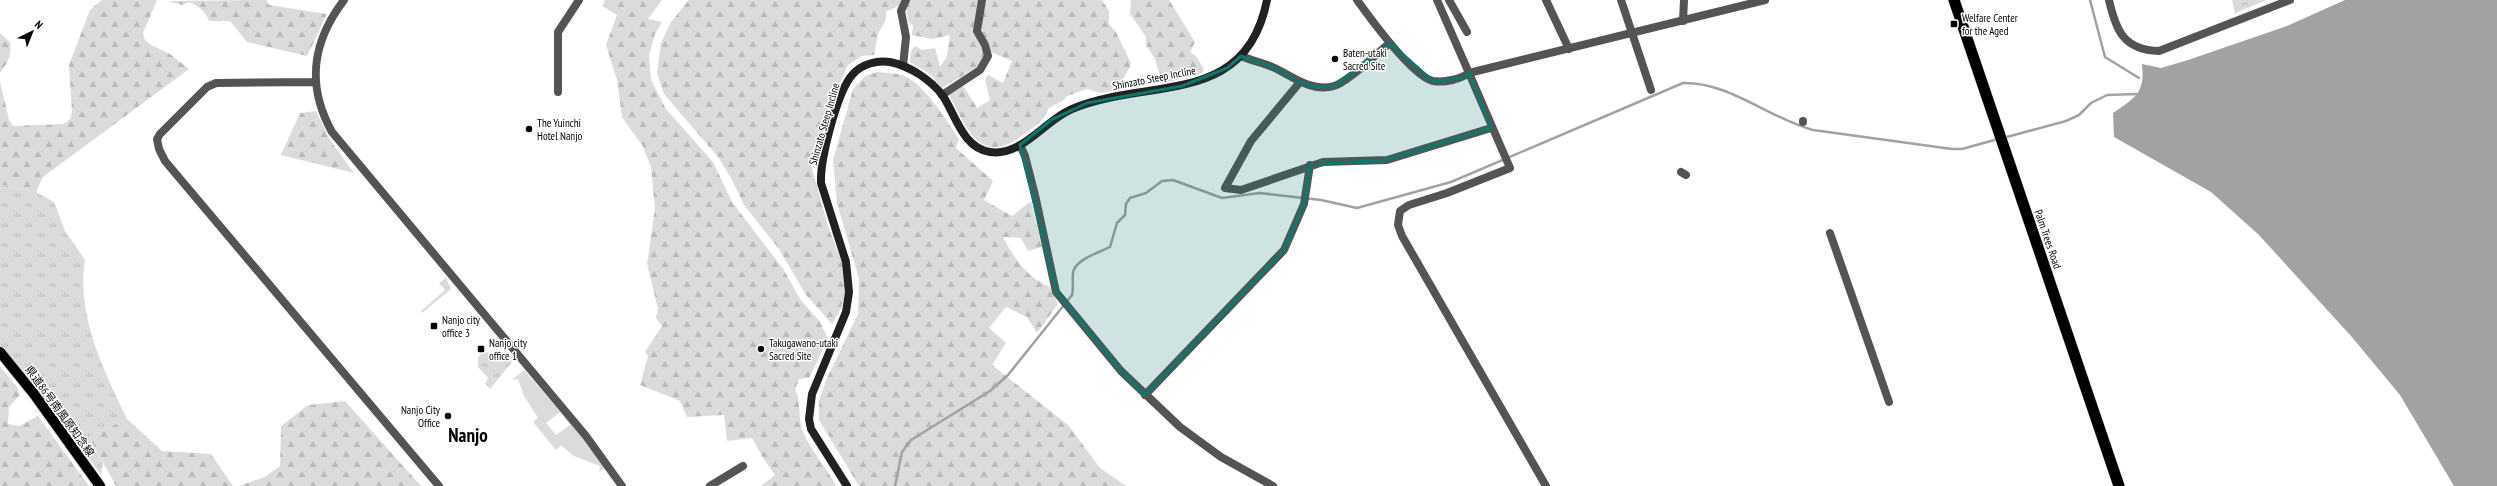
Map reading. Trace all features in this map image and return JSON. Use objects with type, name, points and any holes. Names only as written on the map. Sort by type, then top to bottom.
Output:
[{"type":"highway","name":"Palm Trees Road","points":[[1954,0],[2119,486]]},
{"type":"main road","name":"Shinzato Steep Incline","points":[[847,486],[811,430],[809,419],[812,394],[846,312],[850,292],[846,262],[821,183],[821,168],[844,88],[853,73],[873,62],[890,62],[903,66],[926,79],[942,95],[958,124],[975,146],[992,153],[1012,150],[1051,120],[1077,107],[1097,101],[1192,84],[1216,75],[1241,56],[1258,29],[1267,0]]},
{"type":"main road","name":"県道86号南風原知念線","points":[[0,352],[34,394],[100,486]]},
{"type":"street","points":[[344,0],[328,24],[320,45],[315,82],[324,119],[340,144],[566,411],[622,486]]},
{"type":"street","points":[[558,92],[558,32],[579,0]]},
{"type":"street","points":[[903,66],[906,37],[905,29],[900,19],[901,11],[906,0]]},
{"type":"street","points":[[942,95],[980,70],[988,56],[985,45],[977,31],[982,0]]},
{"type":"street","points":[[1357,0],[1390,43],[1424,76],[1433,81],[1461,78],[1469,73],[1765,0]]},
{"type":"street","points":[[1436,0],[1469,73],[1491,128],[1510,168],[1409,205],[1400,211],[1398,225],[1420,270],[1546,486]]},
{"type":"street","points":[[1449,0],[1466,32]]},
{"type":"street","points":[[1546,0],[1569,49]]},
{"type":"street","points":[[1621,0],[1650,90]]},
{"type":"street","points":[[1683,21],[1684,0]]},
{"type":"street","points":[[2109,0],[2115,24],[2120,34],[2136,46],[2146,50],[2159,51],[2290,0]]},
{"type":"street","points":[[1241,56],[1271,66],[1300,82],[1315,86],[1334,86],[1390,43]]},
{"type":"street","points":[[315,82],[233,82],[207,87],[160,134],[157,139],[159,150],[165,161],[439,486]]},
{"type":"street","points":[[1300,82],[1250,142],[1225,188],[1240,190],[1310,165],[1323,162],[1387,160],[1491,128]]},
{"type":"street","points":[[1020,145],[1033,189],[1056,292],[1121,371],[1180,427],[1205,446],[1273,486]]},
{"type":"street","points":[[1146,395],[1284,250],[1304,203],[1310,165]]},
{"type":"street","points":[[1830,233],[1889,402]]},
{"type":"street","points":[[710,486],[743,466]]},
{"type":"highlighted area","points":[[1390,43],[1433,81],[1461,78],[1469,73],[1491,128],[1387,160],[1310,165],[1304,204],[1284,250],[1145,395],[1121,371],[1056,292],[1020,145],[1051,120],[1087,103],[1182,86],[1227,68],[1241,56],[1271,66],[1300,82],[1315,87],[1334,86]]},
{"type":"green space","points":[[102,0],[157,0],[143,33],[145,40],[151,45],[170,54],[189,69],[43,177],[36,192],[3,185],[0,189],[0,81],[9,120],[13,126],[64,124],[70,119],[72,112],[69,65],[90,10]]},
{"type":"green space","points":[[266,0],[269,5],[327,14],[307,56],[247,42],[230,21],[209,21],[204,12],[189,2],[182,5],[167,1]]},
{"type":"green space","points":[[605,0],[662,0],[648,19],[662,22],[655,34],[649,56],[651,80],[666,109],[713,162],[732,202],[784,270],[800,299],[820,322],[828,339],[809,378],[799,379],[795,389],[804,434],[836,486],[761,486],[775,475],[763,458],[752,438],[727,441],[724,415],[687,417],[680,401],[640,385],[648,356],[645,352],[662,326],[656,318],[658,309],[647,264],[655,209],[651,167],[642,145],[622,117],[617,80],[606,45],[617,15],[602,6]]},
{"type":"green space","points":[[689,0],[979,0],[974,32],[985,56],[977,67],[942,88],[930,74],[910,62],[911,51],[915,46],[922,50],[935,48],[940,67],[947,56],[950,35],[932,39],[912,35],[913,25],[908,22],[907,11],[898,6],[886,12],[886,19],[878,34],[874,55],[862,56],[848,65],[834,96],[826,129],[816,143],[810,161],[828,226],[845,271],[845,293],[841,309],[832,324],[806,295],[779,249],[744,205],[731,178],[718,157],[664,94],[657,73],[661,43],[671,22]]},
{"type":"green space","points":[[986,0],[1102,0],[1109,11],[1109,24],[1116,32],[1131,63],[1118,90],[1101,93],[1087,89],[1067,96],[1064,100],[1049,108],[1045,117],[1039,123],[1009,143],[997,147],[986,146],[977,140],[962,120],[949,94],[962,84],[977,108],[990,100],[985,79],[988,75],[1003,83],[1012,61],[991,52],[987,44],[982,26]]},
{"type":"green space","points":[[1131,0],[1169,0],[1195,42],[1190,52],[1196,56],[1204,69],[1202,73],[1165,83],[1158,70],[1155,59],[1146,45],[1146,37],[1130,14]]},
{"type":"green space","points":[[2232,0],[2267,0],[2235,13]]},
{"type":"green space","points":[[0,33],[10,42],[10,51],[9,59],[0,73]]},
{"type":"green space","points":[[877,72],[899,74],[917,84],[925,92],[941,112],[959,139],[956,148],[993,181],[984,200],[1012,216],[1031,201],[1042,247],[1028,251],[1021,238],[1003,237],[1017,260],[1028,273],[1050,287],[1058,304],[1037,333],[1027,317],[1006,307],[989,328],[1006,343],[992,365],[1068,425],[1100,468],[1126,486],[859,486],[819,420],[819,401],[827,378],[858,314],[859,279],[837,203],[833,160],[853,89],[865,76]]},
{"type":"green space","points":[[316,111],[330,140],[354,173],[281,155],[300,113]]},
{"type":"green space","points":[[3,185],[36,192],[54,202],[65,231],[85,260],[83,281],[88,322],[101,362],[127,419],[89,437],[103,463],[101,475],[33,384],[0,346],[0,189]]},
{"type":"green space","points":[[446,278],[451,289],[422,313],[421,311],[445,290],[439,283]]},
{"type":"green space","points":[[483,352],[505,354],[512,362],[490,389],[485,383],[488,378],[478,367],[478,357]]},
{"type":"green space","points":[[0,366],[17,387],[20,395],[9,407],[8,424],[19,426],[38,416],[89,486],[0,486]]},
{"type":"green space","points":[[524,370],[587,442],[606,468],[599,472],[600,466],[574,456],[561,445],[556,450],[533,422],[538,418],[524,396],[518,379],[512,380]],"holes":[[[560,412],[570,425],[556,435],[546,423]]]},
{"type":"green space","points":[[345,401],[421,486],[239,486],[265,477],[280,466],[281,426],[308,405]]},
{"type":"green space","points":[[127,419],[162,451],[211,454],[233,486],[116,486],[89,437]]},
{"type":"shaded area","points":[[2345,0],[2497,0],[2497,486],[2454,486],[2400,395],[2351,336],[2259,235],[2211,192],[2114,137],[2113,113],[2128,103],[2140,88],[2143,74],[2142,64],[2161,68],[2188,60],[2287,26]]},
{"type":"waterway","points":[[2090,0],[2105,57],[2139,78]]},
{"type":"waterway","points":[[895,486],[902,452],[911,440],[990,391],[1008,375],[1072,295],[1074,268],[1088,257],[1110,247],[1117,223],[1125,215],[1126,204],[1130,198],[1146,193],[1162,181],[1173,180],[1222,198],[1260,193],[1321,200],[1357,208],[1451,182],[1683,83],[1700,84],[1717,88],[1733,94],[1780,117],[1813,130],[1952,149],[1962,149],[1998,139]]},
{"type":"waterway","points":[[2003,138],[2066,121],[2079,115],[2091,103],[2107,95],[2136,94]]},
{"type":"place","name":"Welfare Center for the Aged","points":[[1954,24]]},
{"type":"place","name":"Baten-utaki Sacred Site","points":[[1335,59]]},
{"type":"place","name":"The Yuinchi Hotel Nanjo","points":[[529,129]]},
{"type":"place","name":"Nanjo city office 3","points":[[434,326]]},
{"type":"place","name":"Nanjo city office 1","points":[[481,349]]},
{"type":"place","name":"Takugawano-utaki Sacred Site","points":[[761,349]]},
{"type":"place","name":"Nanjo City Office","points":[[448,416]]},
{"type":"district","name":"Nanjo","points":[[468,435]]}]
